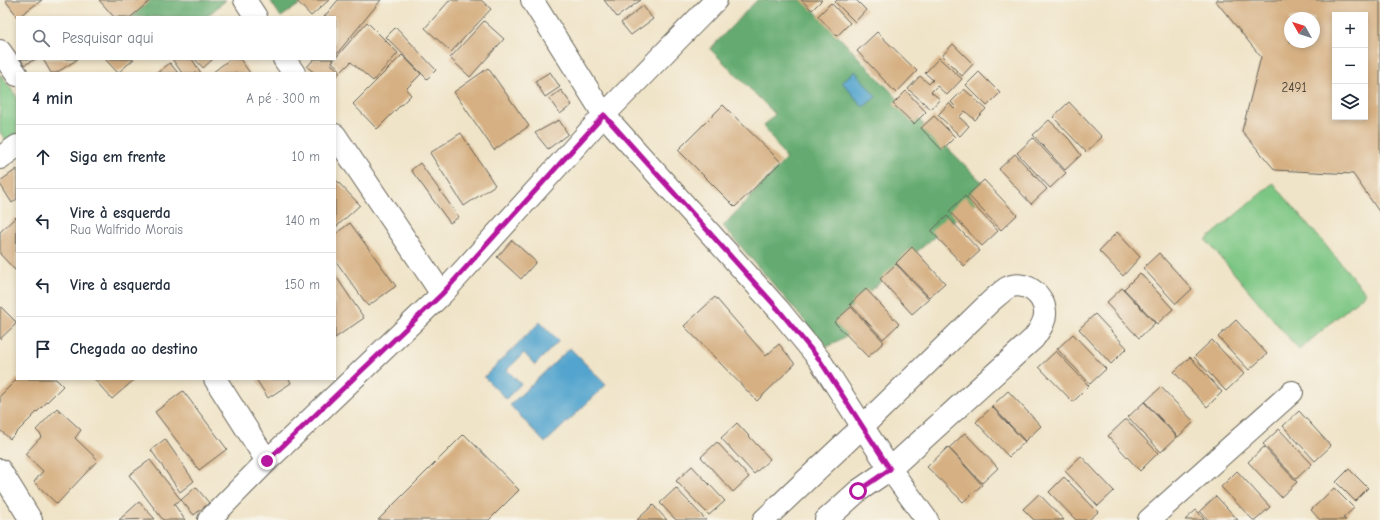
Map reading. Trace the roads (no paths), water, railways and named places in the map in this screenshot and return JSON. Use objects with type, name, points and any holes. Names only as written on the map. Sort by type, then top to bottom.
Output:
[{"type":"street","points":[[245,0],[255,16]]},
{"type":"street","points":[[532,0],[604,115],[778,309],[819,359],[890,469],[927,520]]},
{"type":"street","points":[[209,520],[267,461],[442,294],[604,115],[716,0]]},
{"type":"street","points":[[0,51],[16,74]]},
{"type":"street","points":[[285,60],[293,72]]},
{"type":"street","points":[[336,136],[442,294]]},
{"type":"street","points":[[764,520],[990,302],[1007,288],[1019,286],[1028,287],[1036,293],[1045,312],[1043,324],[1034,338],[890,469],[858,491],[826,520]]},
{"type":"street","points":[[216,380],[267,461]]},
{"type":"street","points":[[1149,520],[1292,392]]},
{"type":"street","points":[[0,470],[31,520]]},
{"type":"water","points":[[855,71],[876,97],[863,107],[842,82]]},
{"type":"water","points":[[540,322],[559,341],[535,365],[524,353],[507,370],[521,384],[506,399],[484,377]]},
{"type":"water","points":[[570,348],[606,385],[545,443],[510,405]]}]
